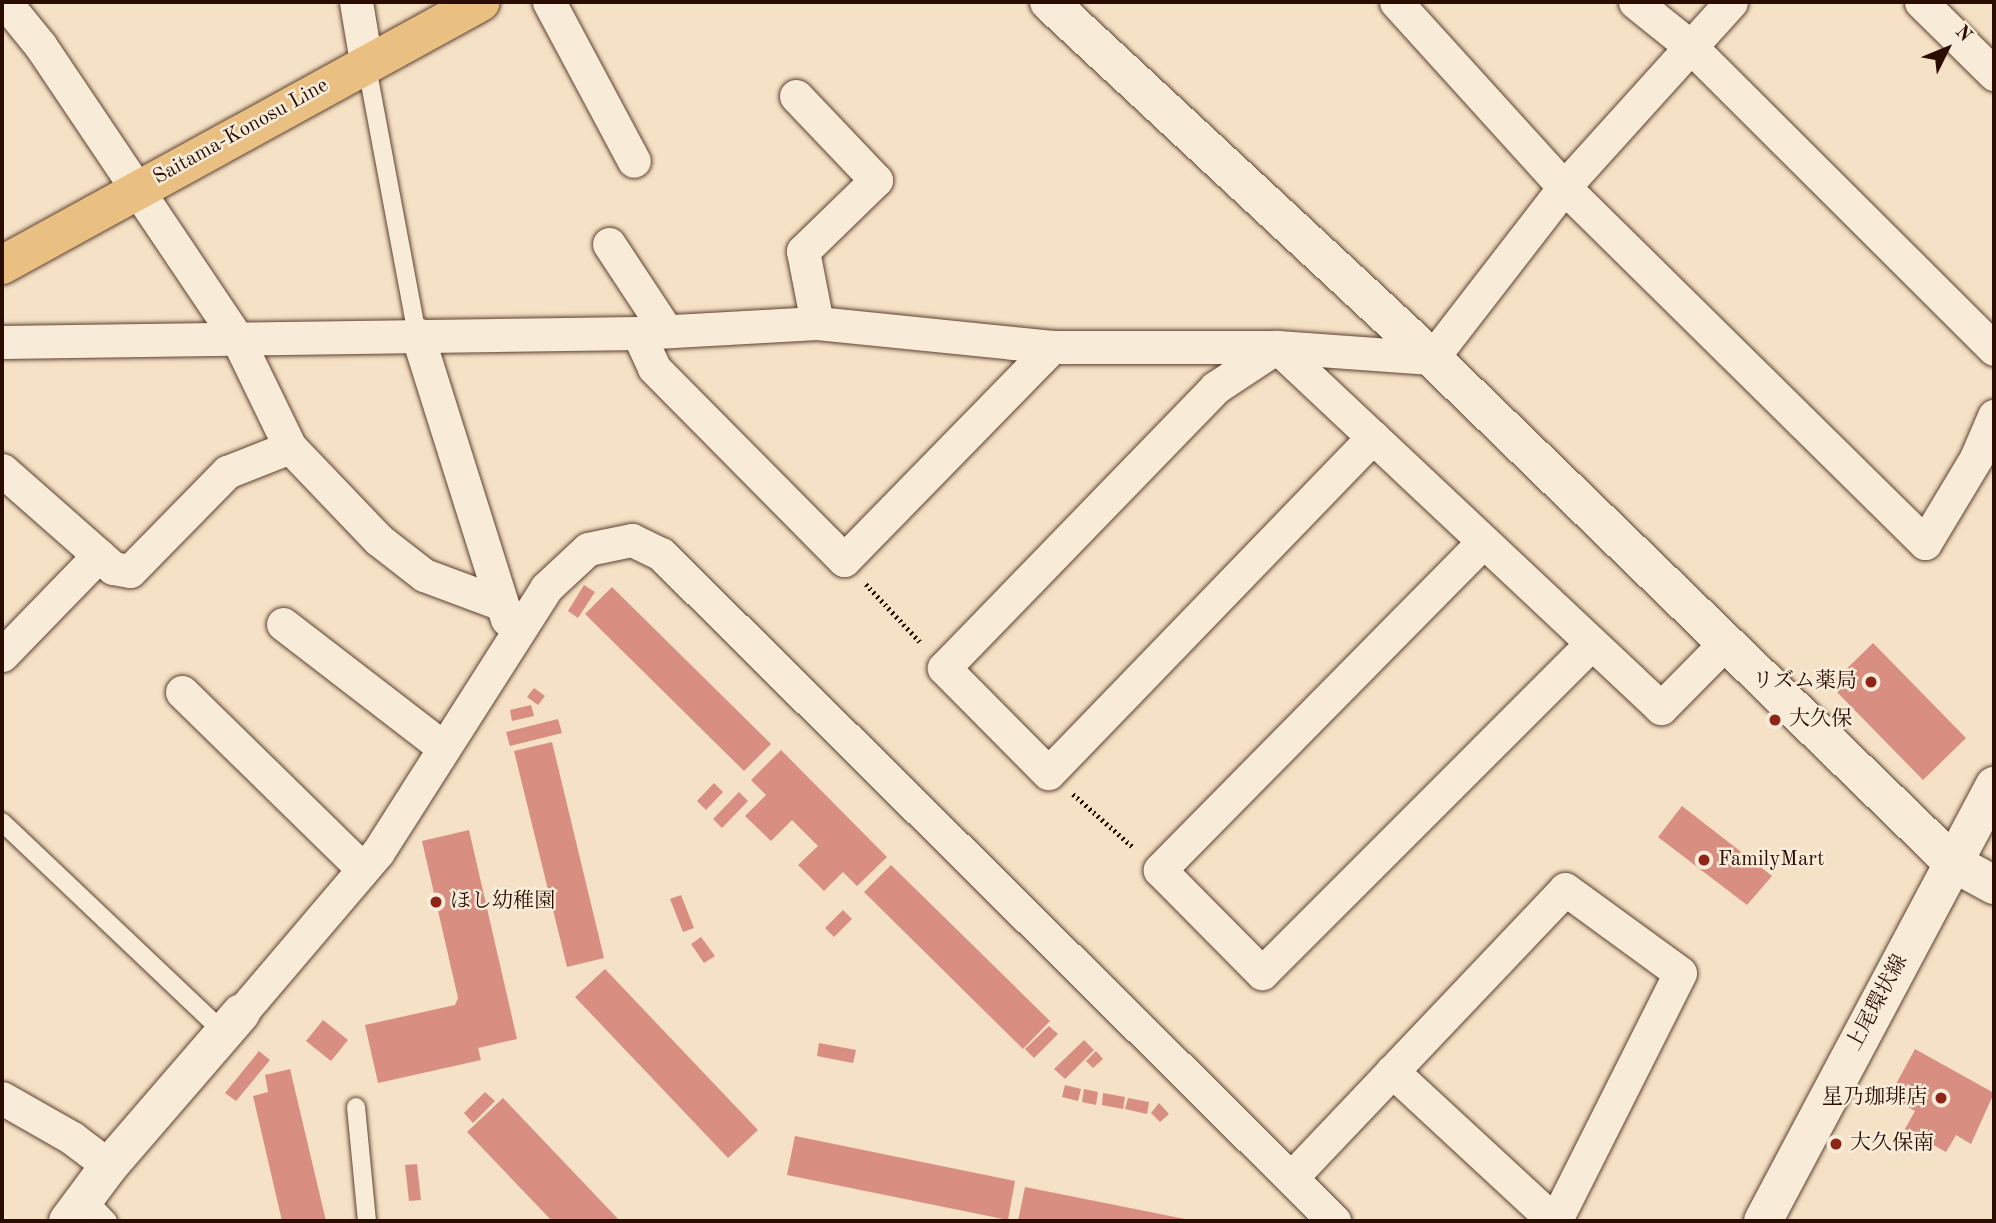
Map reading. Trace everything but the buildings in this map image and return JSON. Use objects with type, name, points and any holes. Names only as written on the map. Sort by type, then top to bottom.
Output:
[{"type":"main road","name":"Saitama-Konosu Line","points":[[2,265],[366,62],[481,2]]},
{"type":"street","points":[[5,2],[139,190],[238,340],[290,447],[379,540],[424,575],[502,604]]},
{"type":"street","points":[[356,2],[366,62]]},
{"type":"street","points":[[549,2],[634,161]]},
{"type":"street","points":[[1049,2],[1432,358],[1952,862],[1994,885]]},
{"type":"street","points":[[1396,2],[1564,187],[1925,543],[1985,467],[1994,416]]},
{"type":"street","points":[[1635,2],[1691,47],[1994,349]]},
{"type":"street","points":[[1432,358],[1564,187],[1731,2]]},
{"type":"street","points":[[1921,2],[1994,74]]},
{"type":"street","points":[[796,96],[876,180],[803,251],[817,323]]},
{"type":"street","points":[[609,244],[652,331],[654,368],[844,560],[1052,347]]},
{"type":"street","points":[[2,342],[145,337],[238,340],[417,334],[652,331],[817,323],[1052,347],[1277,347],[1432,358]]},
{"type":"street","points":[[417,334],[512,636]]},
{"type":"street","points":[[1277,347],[1482,543],[1661,708],[1727,641]]},
{"type":"street","points":[[1277,347],[1215,388],[944,668],[1048,772],[1373,438]]},
{"type":"street","points":[[2,470],[113,568],[130,571],[227,472],[290,447]]},
{"type":"street","points":[[87,1213],[109,1167],[363,869],[512,636],[546,588],[588,549],[632,540],[661,554],[1334,1221]]},
{"type":"street","points":[[1482,543],[1160,870],[1262,973],[1591,644]]},
{"type":"street","points":[[2,655],[99,555]]},
{"type":"street","points":[[283,624],[443,747]]},
{"type":"street","points":[[182,692],[363,869]]},
{"type":"street","name":"上尾環状線","points":[[1763,1221],[1994,786]]},
{"type":"street","points":[[1291,1178],[1392,1071],[1565,889],[1680,973],[1554,1221],[1392,1071]]},
{"type":"street","points":[[2,1098],[72,1138],[109,1167]]},
{"type":"lane","points":[[366,62],[417,334]]},
{"type":"lane","points":[[2,822],[232,1023]]},
{"type":"lane","points":[[356,1107],[368,1221]]},
{"type":"path","points":[[844,560],[944,668]]},
{"type":"path","points":[[1048,772],[1160,870]]},
{"type":"place","name":"リズム薬局","points":[[1871,682]]},
{"type":"place","name":"大久保","points":[[1775,720]]},
{"type":"place","name":"FamilyMart","points":[[1704,860]]},
{"type":"place","name":"ほし幼稚園","points":[[436,902]]},
{"type":"place","name":"星乃珈琲店","points":[[1941,1098]]},
{"type":"place","name":"大久保南","points":[[1836,1144]]}]
